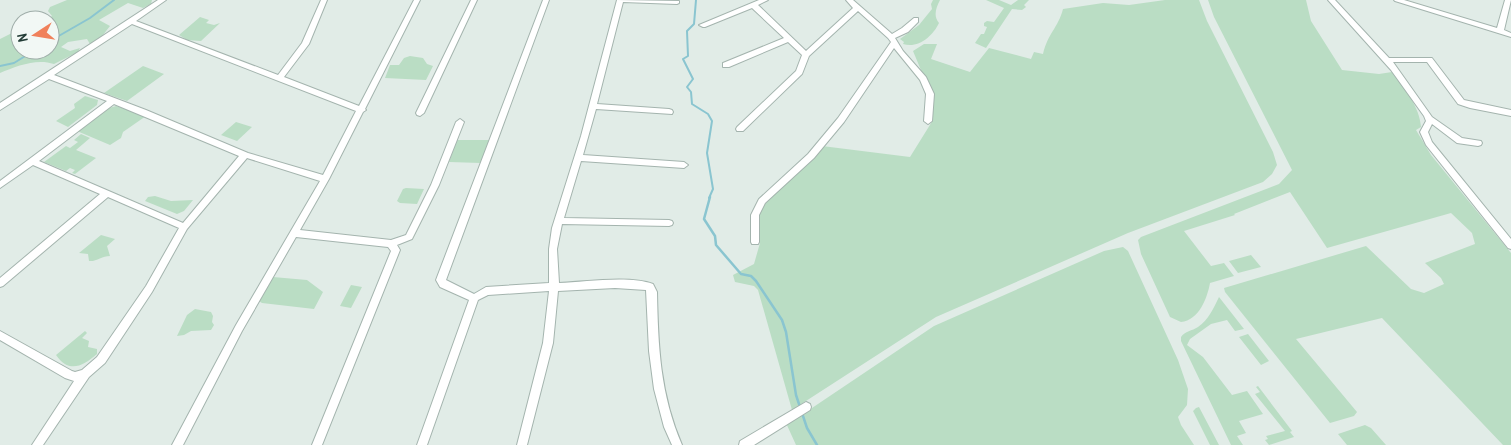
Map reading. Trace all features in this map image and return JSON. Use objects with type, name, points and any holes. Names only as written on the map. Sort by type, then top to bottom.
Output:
[{"type":"street","points":[[0,107],[163,0]]},
{"type":"street","points":[[279,78],[304,44],[324,0]]},
{"type":"street","points":[[177,445],[239,328],[325,179],[417,0]]},
{"type":"street","points":[[420,113],[474,0]]},
{"type":"street","points":[[474,298],[443,284],[441,280],[546,0]]},
{"type":"street","points":[[522,445],[548,343],[554,287],[553,249],[558,221],[578,158],[622,0],[678,2]]},
{"type":"street","points":[[703,25],[765,0]]},
{"type":"street","points":[[849,0],[893,40],[928,88],[930,94],[928,121]]},
{"type":"street","points":[[1331,0],[1404,80],[1429,118],[1460,140],[1478,144]]},
{"type":"street","points":[[1397,0],[1511,35]]},
{"type":"street","points":[[1500,32],[1508,0]]},
{"type":"street","points":[[753,5],[806,56]]},
{"type":"street","points":[[740,129],[799,72],[806,56],[857,8]]},
{"type":"street","points":[[755,242],[755,215],[762,200],[811,156],[823,142],[841,120],[893,40],[916,20]]},
{"type":"street","points":[[130,21],[362,110]]},
{"type":"street","points":[[726,65],[789,39]]},
{"type":"street","points":[[1386,60],[1429,60],[1461,102],[1511,113]]},
{"type":"street","points":[[49,76],[246,155],[325,179]]},
{"type":"street","points":[[0,185],[113,101]]},
{"type":"street","points":[[592,106],[670,112]]},
{"type":"street","points":[[1429,118],[1430,121],[1424,132],[1429,143],[1511,245]]},
{"type":"street","points":[[294,234],[392,244],[408,237],[435,185],[460,122]]},
{"type":"street","points":[[37,445],[85,374],[101,360],[144,296],[184,227],[246,155]]},
{"type":"street","points":[[578,158],[684,165]]},
{"type":"street","points":[[32,162],[184,227]]},
{"type":"street","points":[[0,283],[107,193]]},
{"type":"street","points":[[558,221],[669,223]]},
{"type":"street","points":[[317,445],[396,250],[392,244]]},
{"type":"street","points":[[422,445],[474,298],[486,291],[494,290],[615,284],[645,285],[650,287],[652,292],[656,386],[663,414],[677,445]]},
{"type":"street","points":[[0,335],[69,375],[76,377],[85,374]]},
{"type":"street","points":[[744,445],[806,407]]},
{"type":"green space","points":[[67,0],[152,0],[151,4],[143,8],[128,3],[99,20],[110,26],[99,40],[90,44],[87,39],[68,42],[61,47],[70,51],[80,48],[78,52],[54,64],[34,62],[0,73],[0,39],[10,34],[10,60],[60,60],[60,10],[48,10],[50,7]]},
{"type":"green space","points":[[933,0],[940,0],[936,12],[936,18],[939,23],[936,28],[929,37],[919,43],[914,45],[903,44],[904,42],[900,39],[919,25],[932,9],[931,4]]},
{"type":"green space","points":[[986,0],[999,0],[1011,5],[1018,0],[1029,0],[1024,5],[1026,7],[1022,10],[1012,9],[986,48],[975,43],[981,34],[984,34],[987,27],[984,26],[984,23],[987,21],[994,22],[1004,8]]},
{"type":"green space","points":[[1165,0],[1199,0],[1207,21],[1273,152],[1277,165],[1272,174],[1263,182],[1128,233],[936,317],[792,410],[758,290],[754,286],[735,282],[733,275],[754,264],[760,243],[760,209],[822,146],[910,157],[933,120],[933,99],[913,51],[924,44],[937,44],[931,59],[970,72],[989,48],[1031,59],[1034,52],[1043,54],[1063,9],[1103,3],[1129,5]]},
{"type":"green space","points":[[1208,0],[1306,0],[1311,21],[1342,70],[1379,74],[1392,72],[1406,91],[1418,112],[1421,127],[1416,130],[1431,155],[1511,253],[1511,445],[1503,445],[1382,318],[1296,339],[1357,412],[1354,416],[1330,423],[1225,292],[1224,288],[1366,246],[1411,289],[1424,293],[1444,284],[1441,278],[1425,263],[1475,244],[1472,233],[1451,213],[1327,248],[1290,192],[1235,215],[1184,231],[1211,266],[1224,263],[1234,276],[1210,283],[1207,296],[1201,308],[1193,317],[1181,322],[1170,317],[1141,254],[1138,240],[1141,237],[1279,184],[1292,170],[1214,17]]},
{"type":"green space","points":[[200,17],[209,20],[206,23],[214,25],[220,23],[201,41],[187,40],[179,35]]},
{"type":"green space","points":[[410,56],[423,58],[427,64],[433,66],[426,80],[385,78],[390,65],[399,65],[404,58]]},
{"type":"green space","points":[[143,66],[164,74],[127,101],[104,93]]},
{"type":"green space","points":[[85,96],[98,100],[97,105],[68,127],[56,121],[75,108],[74,104]]},
{"type":"green space","points":[[116,106],[146,116],[123,132],[121,138],[110,145],[77,131],[106,109]]},
{"type":"green space","points":[[236,122],[252,127],[237,141],[221,135]]},
{"type":"green space","points":[[81,134],[90,138],[76,150],[96,158],[75,174],[72,173],[75,170],[70,168],[66,171],[44,162],[66,146],[70,148],[78,142],[74,140]]},
{"type":"green space","points":[[457,140],[489,140],[481,163],[449,162]]},
{"type":"green space","points":[[403,189],[424,189],[417,204],[400,203],[397,201]]},
{"type":"green space","points":[[155,196],[171,201],[193,200],[184,211],[177,214],[145,201],[148,197]]},
{"type":"green space","points":[[101,235],[115,239],[107,246],[110,256],[89,261],[88,254],[79,253]]},
{"type":"green space","points":[[1123,247],[1128,251],[1178,360],[1188,389],[1187,405],[1178,417],[1194,445],[796,445],[786,423],[812,408],[934,326],[1104,251]]},
{"type":"green space","points":[[1251,255],[1261,267],[1238,273],[1229,261]]},
{"type":"green space","points":[[273,277],[307,280],[323,292],[314,309],[262,303],[259,301]]},
{"type":"green space","points":[[351,285],[362,287],[351,308],[340,306]]},
{"type":"green space","points":[[1219,297],[1244,329],[1235,331],[1227,320],[1211,324],[1190,339],[1187,345],[1203,357],[1232,395],[1247,391],[1263,414],[1239,421],[1246,433],[1237,436],[1243,445],[1231,445],[1181,341],[1183,335],[1205,321]]},
{"type":"green space","points":[[195,309],[211,312],[214,325],[211,330],[191,331],[177,336],[187,315]]},
{"type":"green space","points":[[85,331],[87,333],[82,338],[89,341],[88,347],[97,349],[97,354],[81,365],[66,365],[56,355]]},
{"type":"green space","points":[[1248,334],[1269,361],[1261,365],[1239,337]]},
{"type":"green space","points":[[1258,386],[1292,431],[1290,432],[1294,437],[1269,445],[1265,440],[1268,439],[1266,436],[1285,431],[1255,394],[1260,392],[1256,387]]},
{"type":"green space","points":[[1199,407],[1219,445],[1210,445],[1193,411]]},
{"type":"green space","points":[[1365,425],[1371,428],[1386,445],[1347,445],[1338,434]]},
{"type":"waterway","points":[[60,35],[90,18],[114,0]]},
{"type":"waterway","points":[[696,0],[694,24],[687,31],[688,56],[683,59],[693,79],[687,87],[691,92],[692,104],[708,114],[712,121],[707,153],[713,189],[709,198]]},
{"type":"waterway","points":[[0,66],[19,60]]},
{"type":"waterway","points":[[710,197],[704,219],[715,236],[716,245],[741,274],[751,276],[756,281],[782,320],[786,332],[796,395],[807,428],[817,445]]}]
